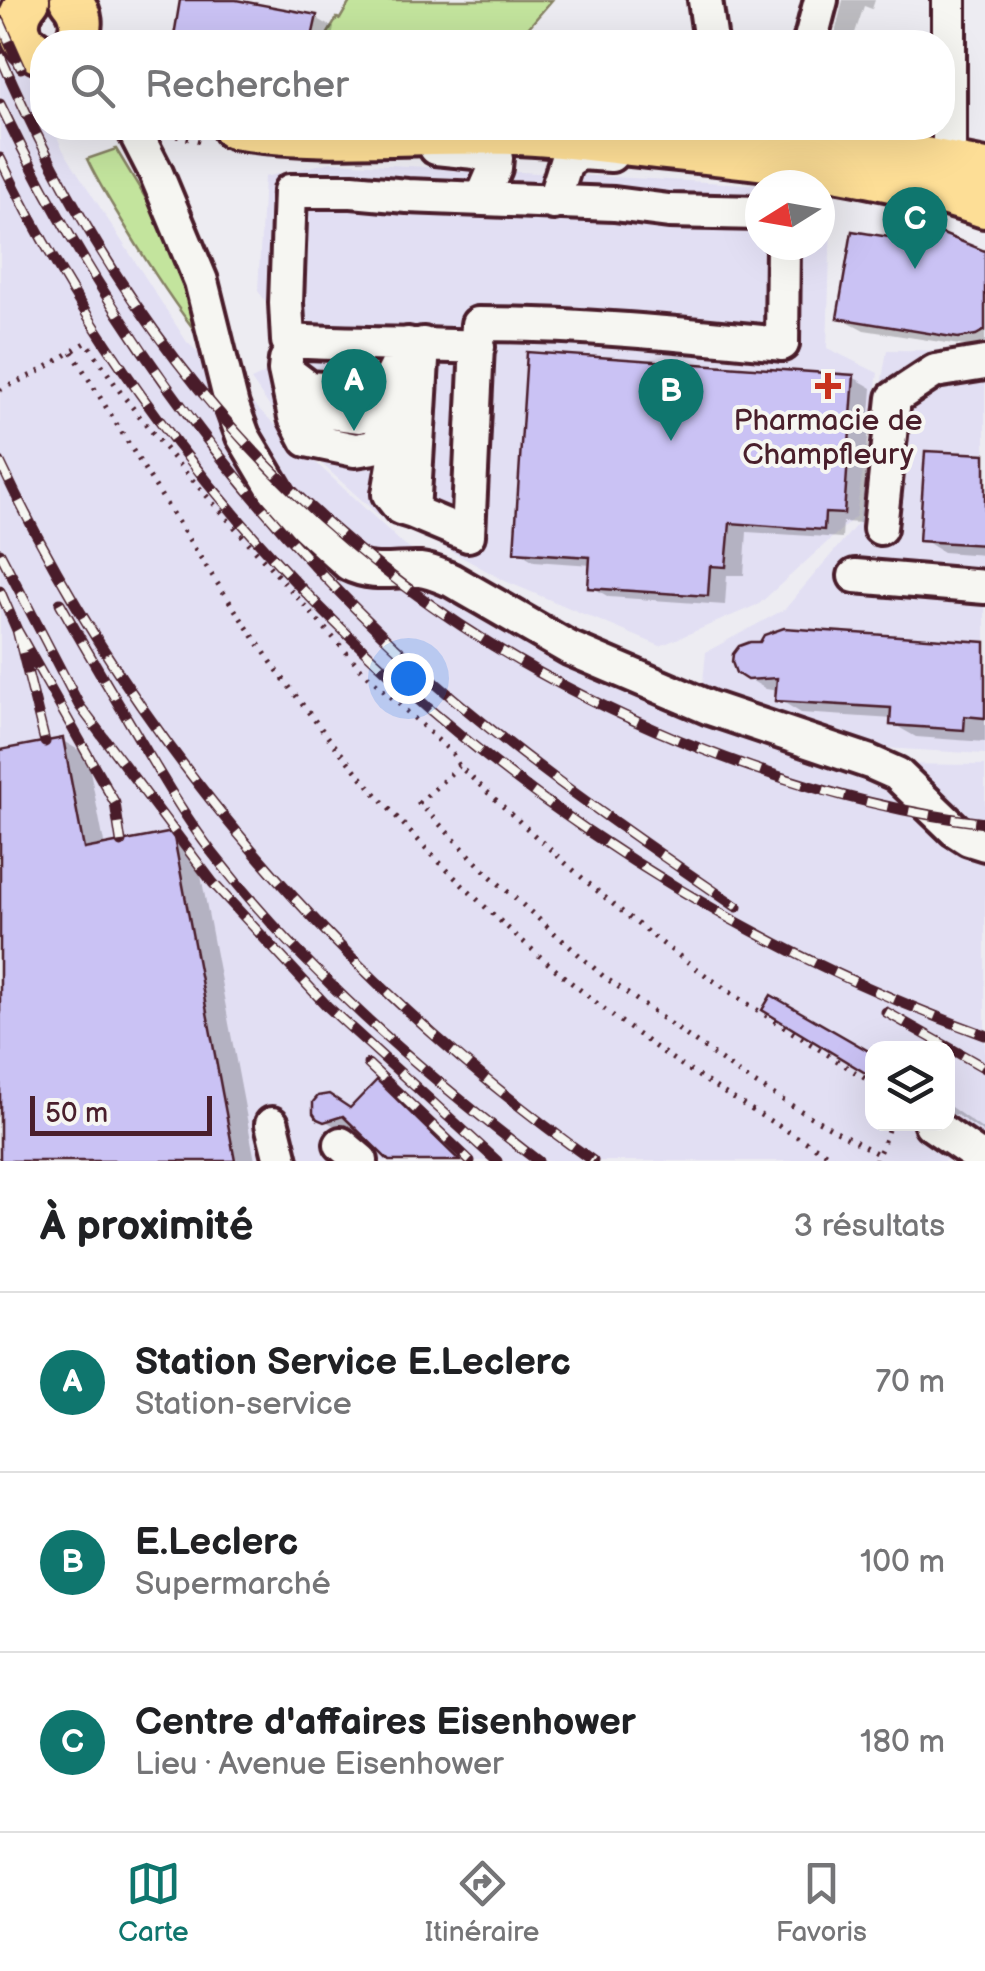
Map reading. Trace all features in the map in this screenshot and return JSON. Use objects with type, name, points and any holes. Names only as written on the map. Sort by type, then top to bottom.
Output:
[{"type":"main road","points":[[28,0],[18,19],[19,32],[30,48]]},
{"type":"main road","points":[[513,140],[690,151],[822,166],[943,193],[985,207]]},
{"type":"main road","points":[[840,140],[967,166]]},
{"type":"street","points":[[705,0],[709,30]]},
{"type":"street","points":[[813,30],[821,0]]},
{"type":"street","points":[[949,0],[952,30]]},
{"type":"street","points":[[955,55],[967,166]]},
{"type":"street","points":[[139,140],[201,281],[223,374],[243,436],[284,505],[349,564],[374,572],[432,572],[569,648],[710,708],[870,762],[904,781],[955,830],[985,844]]},
{"type":"street","points":[[482,198],[513,140]]},
{"type":"street","points":[[552,202],[566,162],[580,153],[670,159],[690,151]]},
{"type":"street","points":[[478,346],[400,395],[357,440],[316,434],[296,384],[286,302],[290,191],[745,213]]},
{"type":"street","points":[[400,395],[389,494],[400,508],[468,535],[478,324],[549,324],[782,344],[784,260]]},
{"type":"street","points":[[296,384],[340,344],[400,395],[413,512]]},
{"type":"street","points":[[880,528],[894,398],[935,371],[985,363]]},
{"type":"street","points":[[296,384],[333,397],[364,399],[382,392],[400,395]]},
{"type":"street","points":[[855,576],[985,587]]},
{"type":"street","points":[[272,1124],[281,1161]]},
{"type":"street","points":[[941,1131],[985,1161]]},
{"type":"path","points":[[0,390],[87,342],[120,393],[172,457],[363,671],[452,753],[459,766],[588,883],[669,949],[865,1079]]},
{"type":"path","points":[[72,352],[270,659],[352,765],[417,838],[522,940],[648,1042],[840,1161]]},
{"type":"path","points":[[459,766],[420,803],[489,875],[604,976],[691,1040],[876,1158],[887,1131]]},
{"type":"shaded area","points":[[0,9],[30,77],[30,140],[58,140],[187,342],[404,545],[551,650],[883,764],[985,765],[985,1161],[0,1161]]},
{"type":"shaded area","points":[[332,162],[745,184],[745,260],[830,260],[827,348],[878,373],[856,516],[759,604],[660,646],[505,581],[429,539],[386,522],[313,456],[277,417],[251,380],[281,357],[271,324],[272,310],[258,291],[264,177]]},
{"type":"shaded area","points":[[887,350],[985,351],[985,754],[884,748],[702,692],[706,652],[785,609],[858,523]]},
{"type":"green space","points":[[351,0],[552,0],[526,30],[330,30]]},
{"type":"green space","points":[[116,149],[177,250],[211,351],[153,271],[87,159]]},
{"type":"building","points":[[180,0],[236,0],[317,15],[314,30],[175,30]]},
{"type":"building","points":[[913,228],[938,232],[985,251],[985,330],[958,338],[837,318],[852,231],[895,238],[901,232],[912,234]]},
{"type":"building","points":[[527,352],[854,375],[844,514],[825,513],[824,530],[730,523],[726,567],[710,566],[708,596],[588,588],[590,557],[514,552]]},
{"type":"building","points":[[925,451],[985,454],[985,545],[919,541]]},
{"type":"building","points":[[784,628],[985,642],[985,718],[965,716],[964,730],[890,725],[891,708],[775,701],[777,678],[747,680],[736,673],[732,662],[739,646],[760,642],[764,635]]},
{"type":"building","points":[[63,738],[84,849],[173,832],[235,1161],[0,1161],[0,750]]},
{"type":"building","points":[[771,995],[865,1049],[865,1073],[762,1010]]},
{"type":"building","points":[[377,1080],[460,1161],[389,1161],[343,1116],[324,1122],[313,1113],[313,1102],[318,1096],[329,1094],[350,1108]]},
{"type":"railway","points":[[0,21],[21,68]]},
{"type":"railway","points":[[0,55],[30,117]]},
{"type":"railway","points":[[0,104],[38,179],[124,324],[223,460],[334,587],[475,717],[604,815],[737,907]]},
{"type":"railway","points":[[41,140],[119,279],[190,378],[269,468],[358,549],[455,621],[562,685],[679,740],[829,792],[906,811],[985,823]]},
{"type":"railway","points":[[0,158],[81,305],[177,444],[287,573],[408,691],[540,797],[681,891],[830,970],[985,1035]]},
{"type":"railway","points":[[0,462],[53,565],[113,664],[179,759],[252,849],[329,935],[413,1016],[501,1091],[593,1161]]},
{"type":"railway","points":[[0,553],[79,705],[213,883],[327,1006],[497,1161]]},
{"type":"railway","points":[[0,591],[17,630],[45,742]]},
{"type":"railway","points":[[60,603],[183,811],[247,895],[364,1016],[538,1161]]},
{"type":"railway","points":[[17,630],[115,803],[121,842]]},
{"type":"railway","points":[[886,1012],[985,1068]]},
{"type":"railway","points":[[368,1064],[470,1161]]},
{"type":"place","name":"Centre d'affaires Eisenhower","points":[[915,269]]},
{"type":"place","name":"Pharmacie de Champfleury","points":[[828,386]]},
{"type":"place","name":"Station Service E.Leclerc","points":[[354,431]]},
{"type":"place","name":"E.Leclerc","points":[[671,441]]}]
